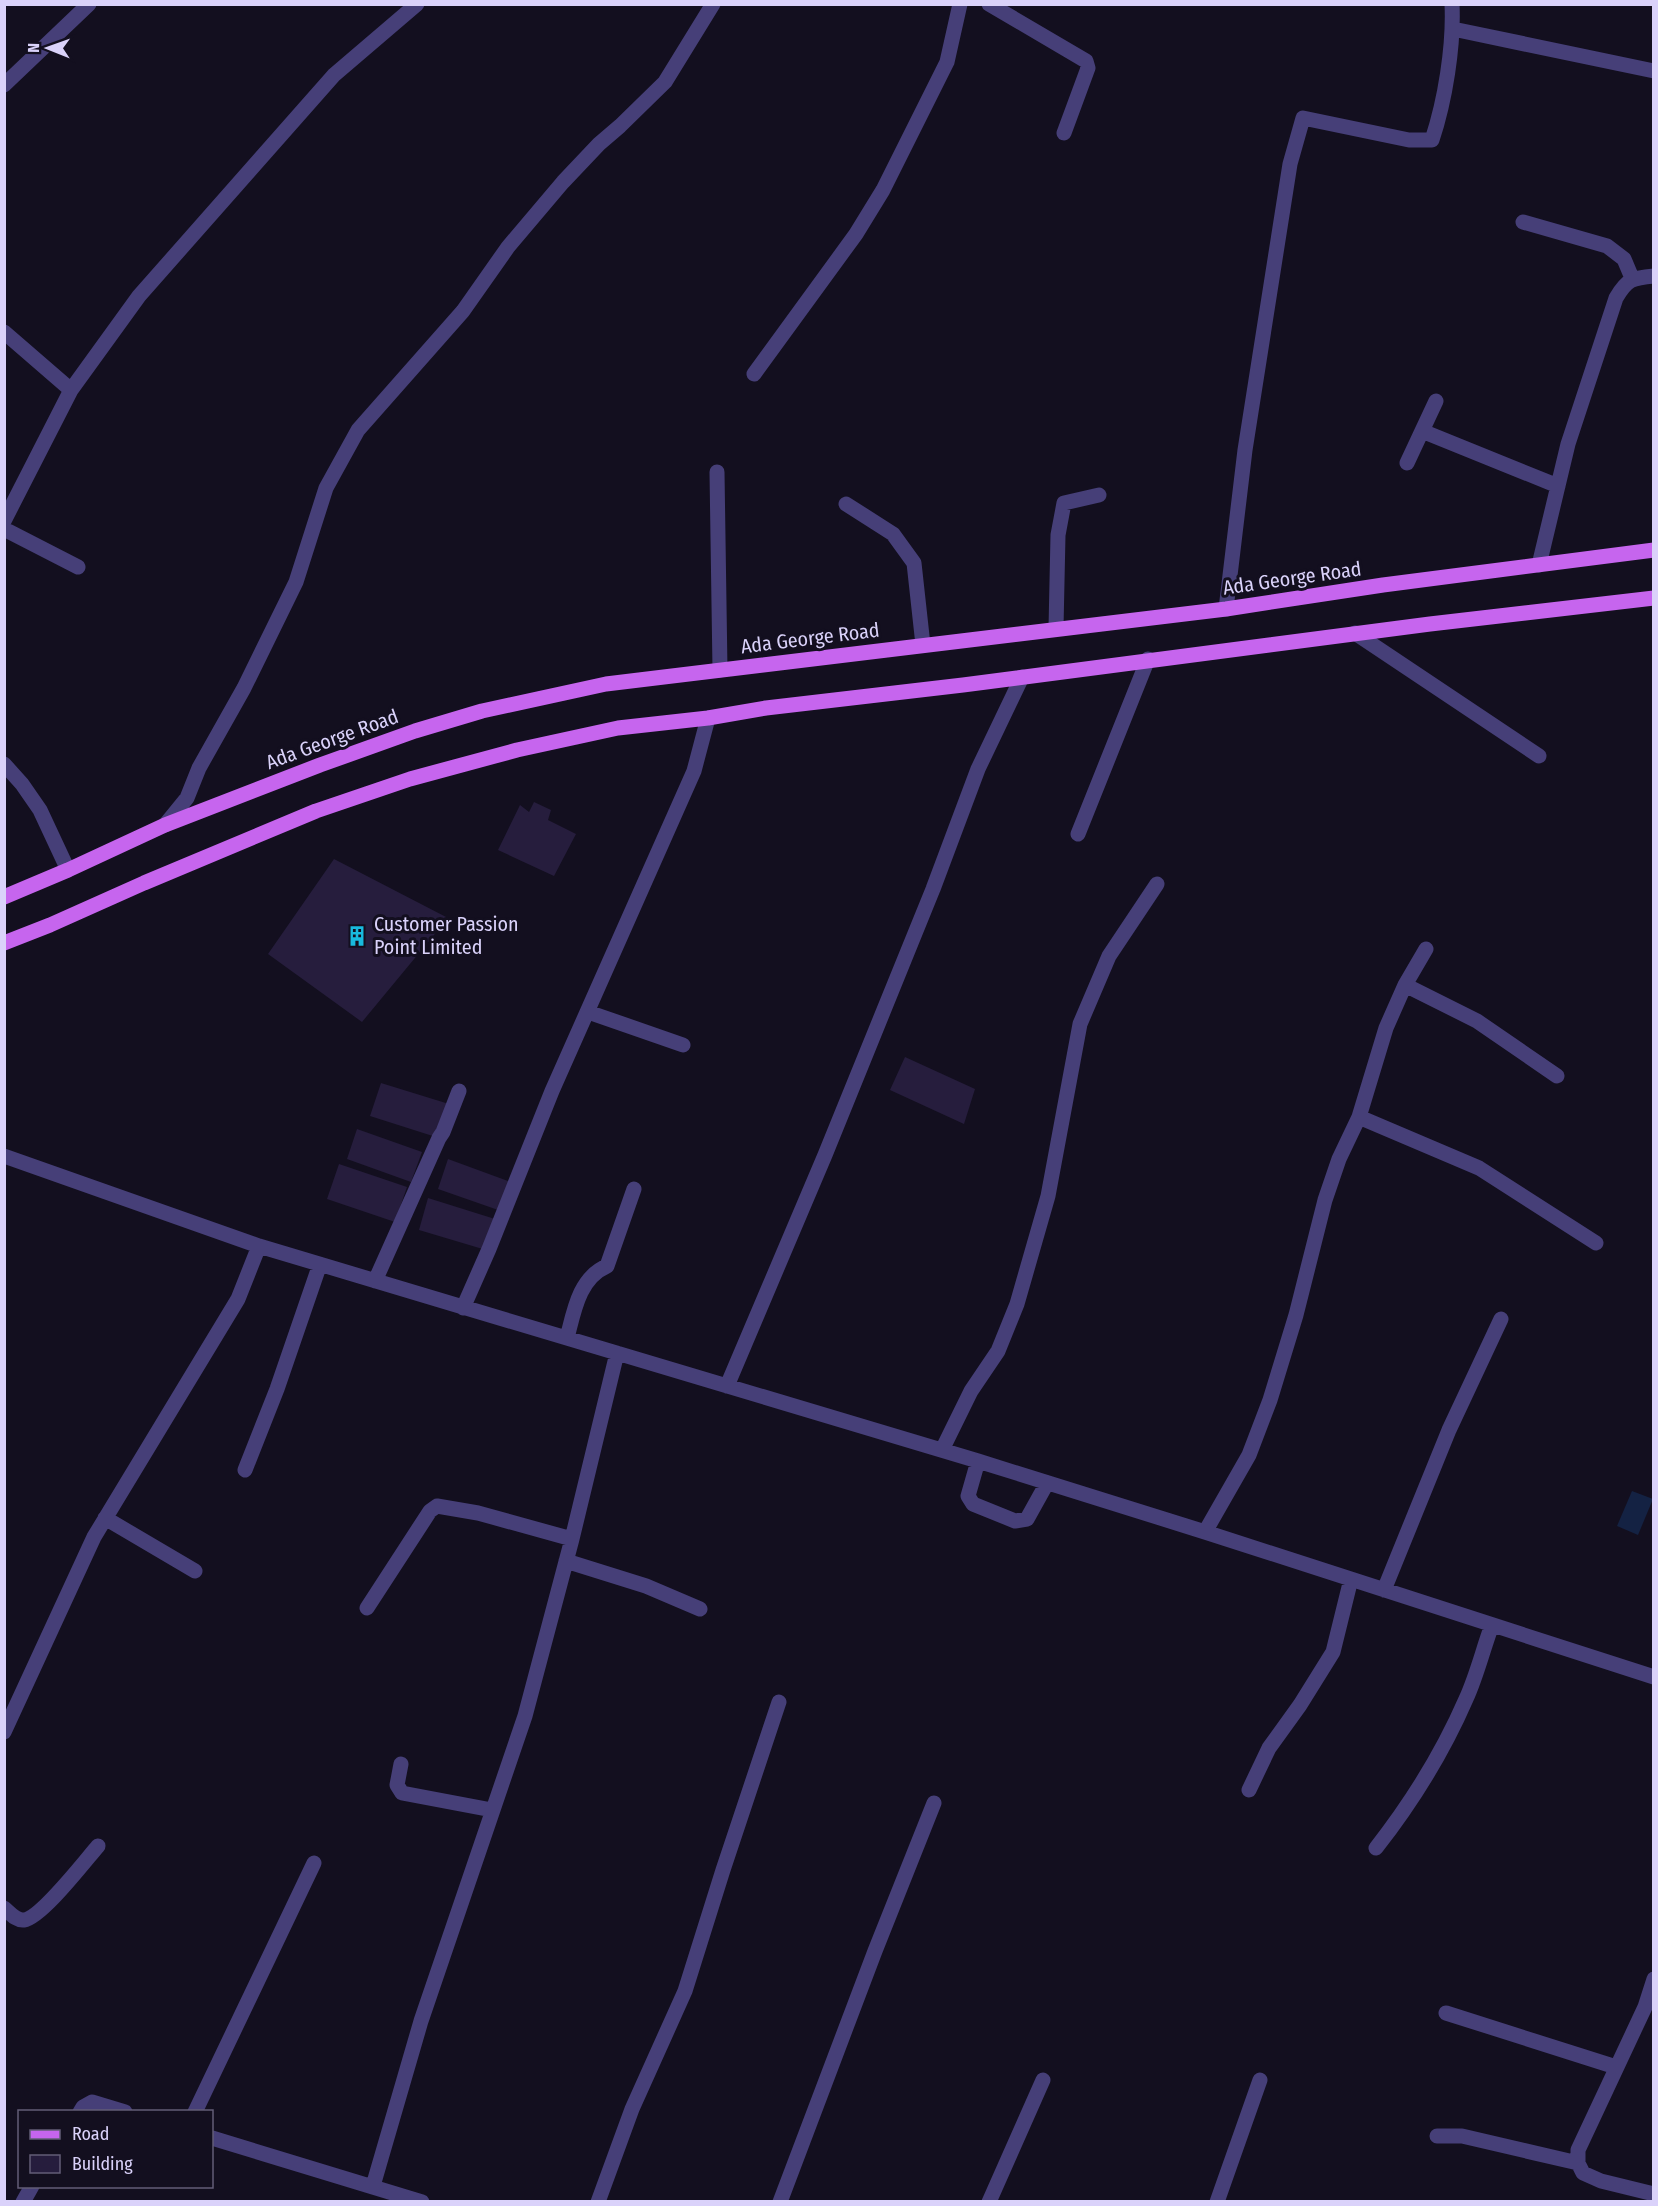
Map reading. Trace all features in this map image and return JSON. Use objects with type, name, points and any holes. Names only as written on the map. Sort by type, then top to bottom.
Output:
[{"type":"main road","name":"Ada George Road","points":[[4,897],[69,870],[165,825],[415,731],[482,711],[606,684],[1226,609],[1653,549]]},
{"type":"main road","points":[[4,943],[316,811],[410,779],[517,750],[618,728],[1355,633],[1653,598]]},
{"type":"street","points":[[4,85],[89,4]]},
{"type":"street","points":[[4,521],[71,390],[139,296],[334,75],[417,4]]},
{"type":"street","points":[[165,825],[187,798],[199,768],[244,688],[296,582],[326,488],[358,430],[463,311],[508,247],[563,182],[599,144],[665,82],[713,4]]},
{"type":"street","points":[[754,374],[856,234],[883,190],[947,62],[960,4]]},
{"type":"street","points":[[989,4],[1086,61],[1088,68],[1065,133]]},
{"type":"street","points":[[1226,609],[1245,450],[1290,164],[1303,118],[1409,140],[1432,140],[1439,120],[1453,28],[1452,4]]},
{"type":"street","points":[[1453,28],[1653,71]]},
{"type":"street","points":[[1523,222],[1607,246],[1624,259],[1632,279]]},
{"type":"street","points":[[1539,564],[1568,444],[1616,298],[1623,286],[1632,279],[1653,276]]},
{"type":"street","points":[[4,332],[71,390]]},
{"type":"street","points":[[1407,463],[1436,401]]},
{"type":"street","points":[[1422,431],[1558,486]]},
{"type":"street","points":[[717,472],[720,670]]},
{"type":"street","points":[[1056,628],[1058,535],[1064,503],[1099,495]]},
{"type":"street","points":[[846,504],[892,534],[914,562],[923,645]]},
{"type":"street","points":[[4,529],[78,567]]},
{"type":"street","points":[[1355,633],[1539,756]]},
{"type":"street","points":[[1078,834],[1148,659]]},
{"type":"street","points":[[727,1386],[825,1155],[933,889],[978,769],[1022,677]]},
{"type":"street","points":[[463,1308],[552,1091],[694,771],[708,718]]},
{"type":"street","points":[[4,764],[40,810],[69,870]]},
{"type":"street","points":[[942,1450],[971,1391],[998,1351],[1017,1304],[1048,1196],[1080,1024],[1109,956],[1157,884]]},
{"type":"street","points":[[1205,1532],[1249,1455],[1270,1400],[1296,1315],[1325,1200],[1339,1159],[1359,1117],[1386,1028],[1405,985],[1426,949]]},
{"type":"street","points":[[1405,985],[1478,1021],[1557,1076]]},
{"type":"street","points":[[588,1012],[683,1045]]},
{"type":"street","points":[[375,1281],[443,1132],[459,1091]]},
{"type":"street","points":[[1359,1117],[1479,1168],[1596,1244]]},
{"type":"street","points":[[4,1156],[259,1246],[978,1461],[1653,1677]]},
{"type":"street","points":[[567,1338],[577,1297],[595,1271],[607,1266],[634,1189]]},
{"type":"street","points":[[4,1732],[94,1537],[238,1299],[259,1246]]},
{"type":"street","points":[[244,1470],[277,1389],[320,1264]]},
{"type":"street","points":[[1384,1590],[1449,1430],[1501,1319]]},
{"type":"street","points":[[373,2186],[421,2021],[525,1716],[572,1539],[617,1353]]},
{"type":"street","points":[[978,1461],[968,1496],[973,1504],[1015,1521],[1027,1519],[1047,1483]]},
{"type":"street","points":[[367,1608],[430,1511],[437,1506],[478,1513],[572,1539]]},
{"type":"street","points":[[105,1518],[195,1571]]},
{"type":"street","points":[[566,1562],[646,1586],[700,1609]]},
{"type":"street","points":[[1250,1790],[1269,1748],[1300,1706],[1333,1652],[1351,1579]]},
{"type":"street","points":[[1376,1848],[1396,1822],[1449,1735],[1467,1697],[1492,1625]]},
{"type":"street","points":[[598,2202],[632,2109],[685,1991],[779,1702]]},
{"type":"street","points":[[401,1764],[398,1785],[402,1793],[492,1810]]},
{"type":"street","points":[[780,2202],[934,1803]]},
{"type":"street","points":[[4,1908],[17,1919],[26,1920],[33,1916],[54,1897],[98,1846]]},
{"type":"street","points":[[196,2110],[314,1863]]},
{"type":"street","points":[[1653,1979],[1645,2007],[1578,2150],[1578,2163],[1582,2173],[1600,2181],[1653,2194]]},
{"type":"street","points":[[1446,2013],[1616,2067]]},
{"type":"street","points":[[989,2202],[1043,2080]]},
{"type":"street","points":[[1217,2202],[1260,2080]]},
{"type":"street","points":[[81,2110],[92,2102],[118,2110]]},
{"type":"street","points":[[1437,2136],[1462,2136],[1578,2163]]},
{"type":"street","points":[[213,2138],[422,2202]]},
{"type":"street","points":[[22,2202],[31,2188]]},
{"type":"water","points":[[1632,1491],[1653,1499],[1638,1535],[1617,1526]]},
{"type":"building","points":[[534,802],[551,810],[548,820],[576,834],[554,876],[498,850],[520,805],[529,812]]},
{"type":"building","name":"Customer Passion Point Limited","points":[[334,859],[448,918],[362,1022],[268,954]]},
{"type":"building","points":[[905,1057],[975,1089],[964,1124],[890,1090]]},
{"type":"building","points":[[381,1083],[449,1104],[439,1138],[370,1116]]},
{"type":"building","points":[[357,1129],[422,1152],[411,1182],[347,1159]]},
{"type":"building","points":[[448,1159],[511,1182],[501,1211],[438,1189]]},
{"type":"building","points":[[339,1164],[407,1187],[395,1222],[327,1199]]},
{"type":"building","points":[[428,1198],[495,1219],[486,1250],[419,1230]]},
{"type":"place","name":"Customer Passion Point Limited","points":[[357,936]]}]
